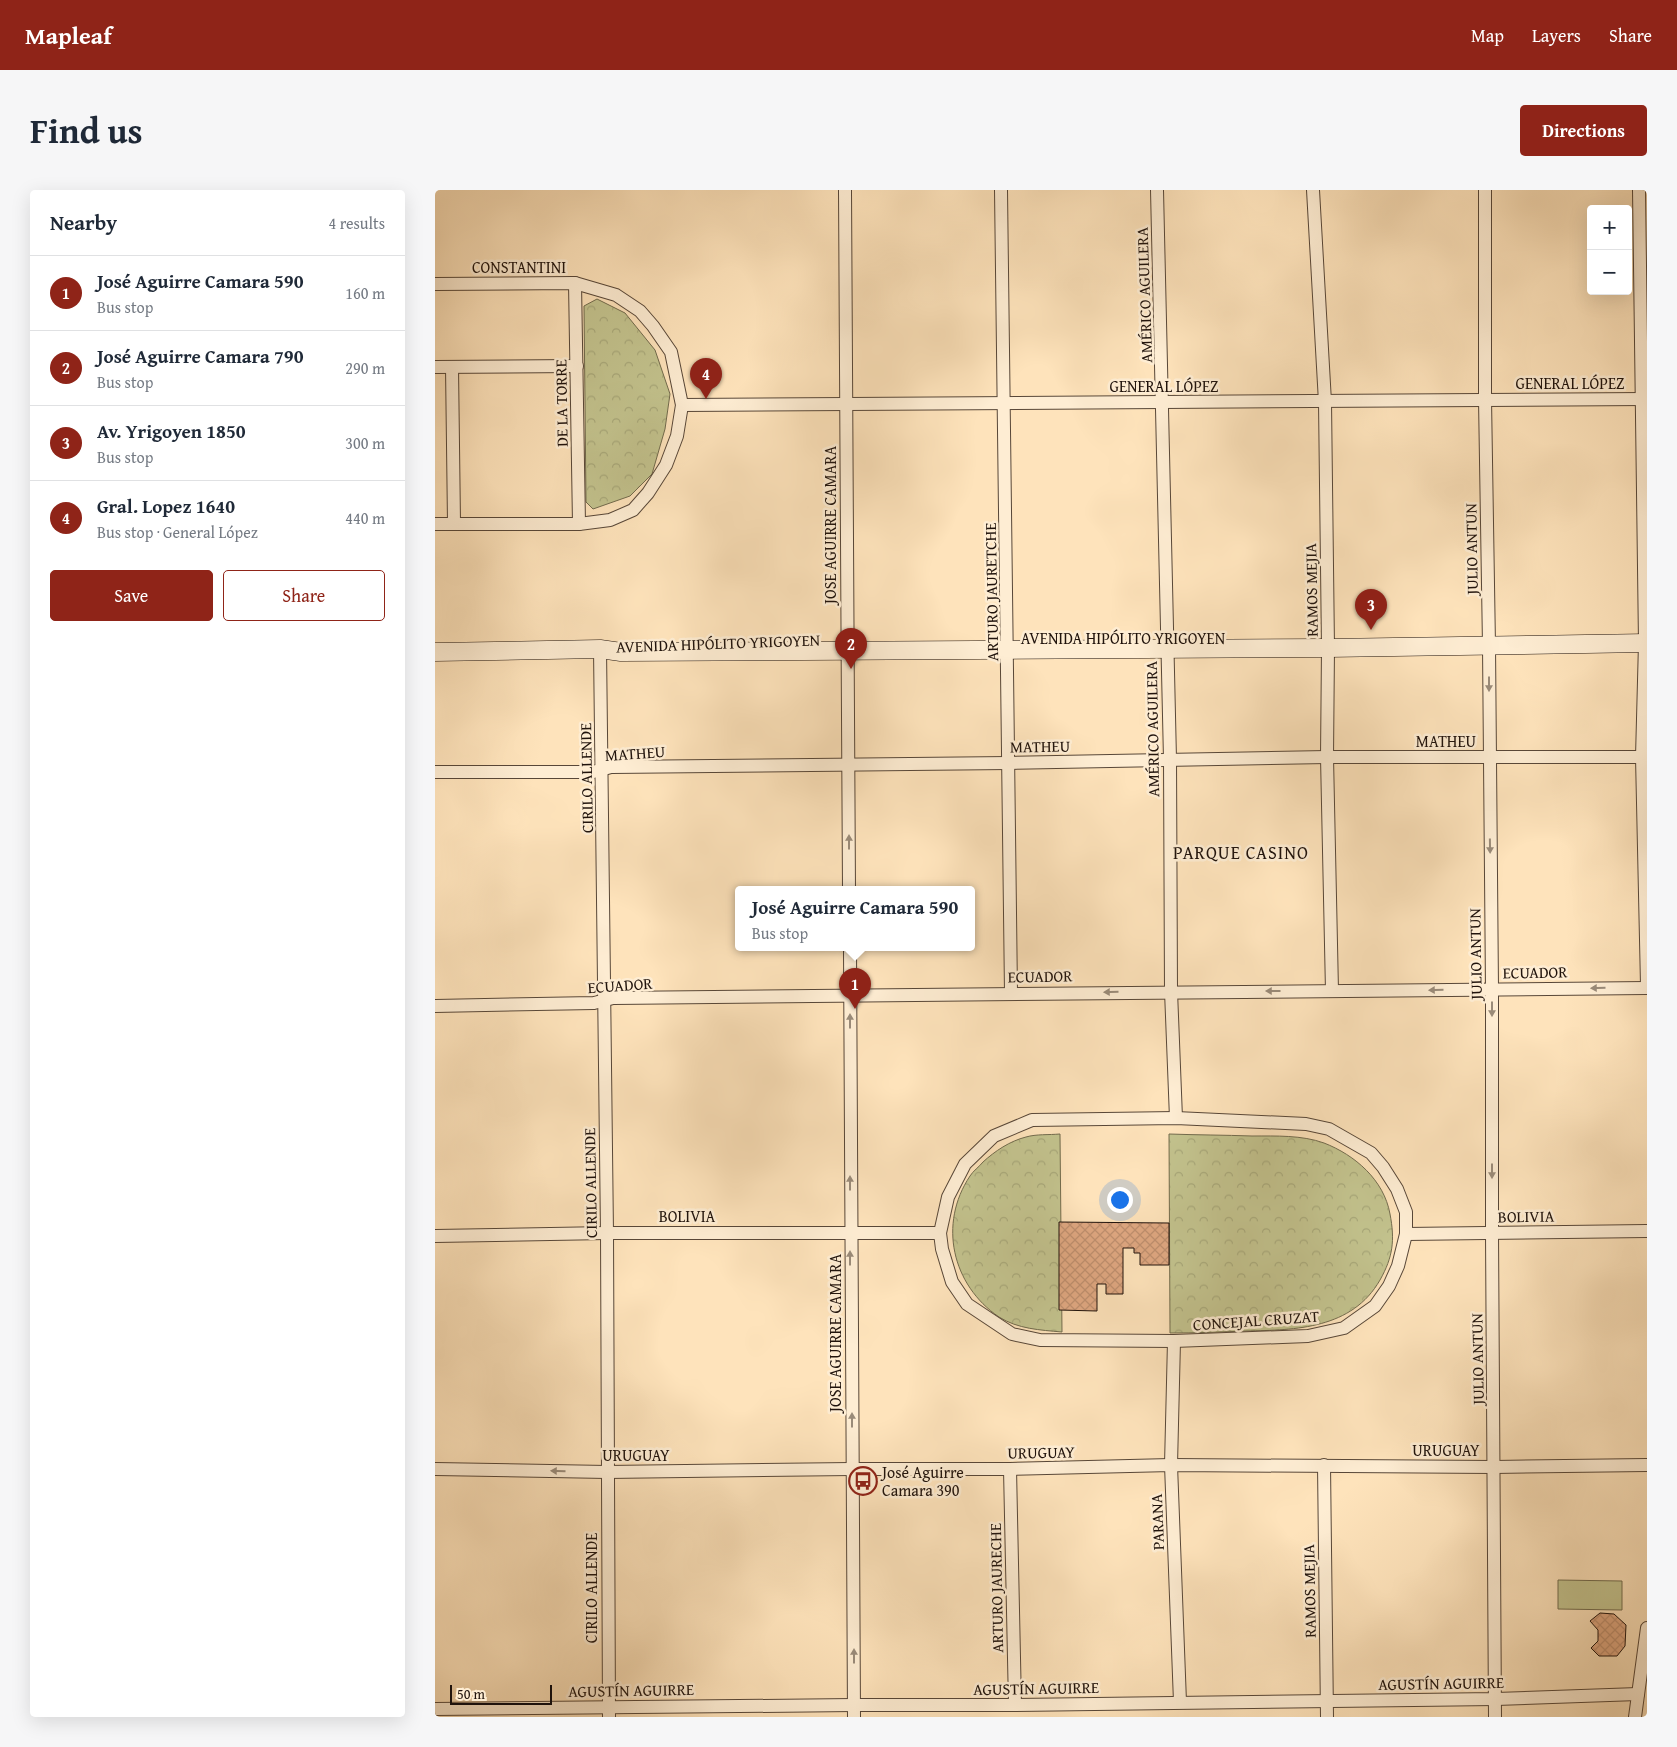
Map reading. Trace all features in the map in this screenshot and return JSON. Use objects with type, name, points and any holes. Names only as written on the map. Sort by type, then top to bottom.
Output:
[{"type":"main road","name":"AVENIDA HIPÓLITO YRIGOYEN","points":[[435,652],[600,649],[621,652],[847,644],[1328,643],[1646,637]]},
{"type":"street","name":"JOSE AGUIRRE CAMARA","points":[[845,190],[849,886]]},
{"type":"street","name":"ARTURO JAURETCHE","points":[[1001,190],[1011,993]]},
{"type":"street","name":"AMÉRICO AGUILERA","points":[[1157,190],[1170,759],[1171,991],[1176,1118]]},
{"type":"street","name":"RAMOS MEJIA","points":[[1313,190],[1325,402],[1328,643],[1327,757],[1332,991]]},
{"type":"street","name":"JULIO ANTUN","points":[[1485,190],[1485,399],[1492,989],[1495,1717]]},
{"type":"street","points":[[1639,190],[1645,399],[1647,987]]},
{"type":"street","name":"CONSTANTINI","points":[[435,284],[575,283],[616,295],[640,311],[671,352],[682,406]]},
{"type":"street","name":"DE LA TORRE","points":[[575,283],[579,524]]},
{"type":"street","points":[[435,367],[577,366]]},
{"type":"street","points":[[452,367],[454,523]]},
{"type":"street","name":"GENERAL LÓPEZ","points":[[682,406],[1645,399]]},
{"type":"street","points":[[435,524],[579,524],[611,520],[633,510],[648,493],[666,465],[677,436],[682,406]]},
{"type":"street","name":"CIRILO ALLENDE","points":[[600,649],[607,1232],[609,1712]]},
{"type":"street","name":"MATHEU","points":[[435,772],[593,772],[611,768],[1327,757],[1645,757]]},
{"type":"street","name":"JOSE AGUIRRE CAMARA","points":[[850,951],[854,1711]]},
{"type":"street","name":"ECUADOR","points":[[435,1006],[595,1003],[613,998],[1647,987]]},
{"type":"street","name":"CONCEJAL CRUZAT","points":[[1176,1118],[1306,1124],[1329,1129],[1371,1153],[1397,1189],[1406,1212],[1406,1234],[1397,1266],[1389,1286],[1375,1306],[1344,1328],[1308,1336],[1174,1341],[1040,1340],[1012,1334],[967,1304],[952,1282],[941,1249],[940,1233],[948,1197],[965,1164],[994,1136],[1032,1120],[1176,1118]]},
{"type":"street","name":"BOLIVIA","points":[[1406,1234],[1647,1231]]},
{"type":"street","name":"BOLIVIA","points":[[435,1236],[607,1232],[940,1233]]},
{"type":"street","name":"PARANA","points":[[1174,1341],[1171,1465],[1180,1702]]},
{"type":"street","name":"URUGUAY","points":[[435,1469],[607,1472],[1010,1469],[1171,1465],[1647,1466]]},
{"type":"street","name":"RAMOS MEJIA","points":[[1324,1465],[1327,1717]]},
{"type":"street","name":"ARTURO JAURECHE","points":[[1010,1469],[1015,1705]]},
{"type":"street","points":[[1635,1717],[1644,1668],[1647,1628]]},
{"type":"street","name":"AGUSTÍN AGUIRRE","points":[[435,1708],[609,1712],[854,1711],[1015,1705],[1496,1699],[1638,1694]]},
{"type":"street","points":[[1093,1704],[1093,1717]]},
{"type":"green space","points":[[597,299],[625,313],[655,350],[670,394],[665,429],[652,474],[630,496],[593,509],[586,502],[584,306]]},
{"type":"green space","points":[[1060,1134],[1062,1332],[1014,1324],[999,1317],[983,1304],[970,1288],[961,1271],[955,1253],[953,1233],[954,1214],[960,1195],[971,1174],[983,1162],[1014,1141],[1034,1135]]},
{"type":"green space","points":[[1169,1134],[1298,1137],[1324,1143],[1347,1154],[1357,1162],[1382,1190],[1390,1214],[1392,1232],[1392,1248],[1388,1264],[1380,1280],[1368,1296],[1354,1308],[1321,1324],[1284,1330],[1170,1333]]},
{"type":"green space","points":[[1558,1580],[1622,1581],[1622,1610],[1558,1609]]},
{"type":"building","points":[[1059,1222],[1169,1223],[1169,1265],[1140,1265],[1140,1253],[1134,1253],[1134,1248],[1123,1248],[1123,1294],[1106,1294],[1106,1284],[1097,1284],[1097,1311],[1059,1310]]},
{"type":"building","points":[[1600,1613],[1614,1614],[1626,1625],[1625,1646],[1617,1656],[1599,1656],[1591,1648],[1598,1641],[1598,1630],[1590,1621]]},
{"type":"place","name":"Gral. Lopez 1640","points":[[706,399]]},
{"type":"place","name":"Av. Yrigoyen 1850","points":[[1371,630]]},
{"type":"place","name":"José Aguirre Camara 790","points":[[851,669]]},
{"type":"place","name":"José Aguirre Camara 590","points":[[855,1009]]},
{"type":"place","name":"José Aguirre Camara 390","points":[[863,1481]]},
{"type":"district","name":"PARQUE CASINO","points":[[1241,853]]}]
